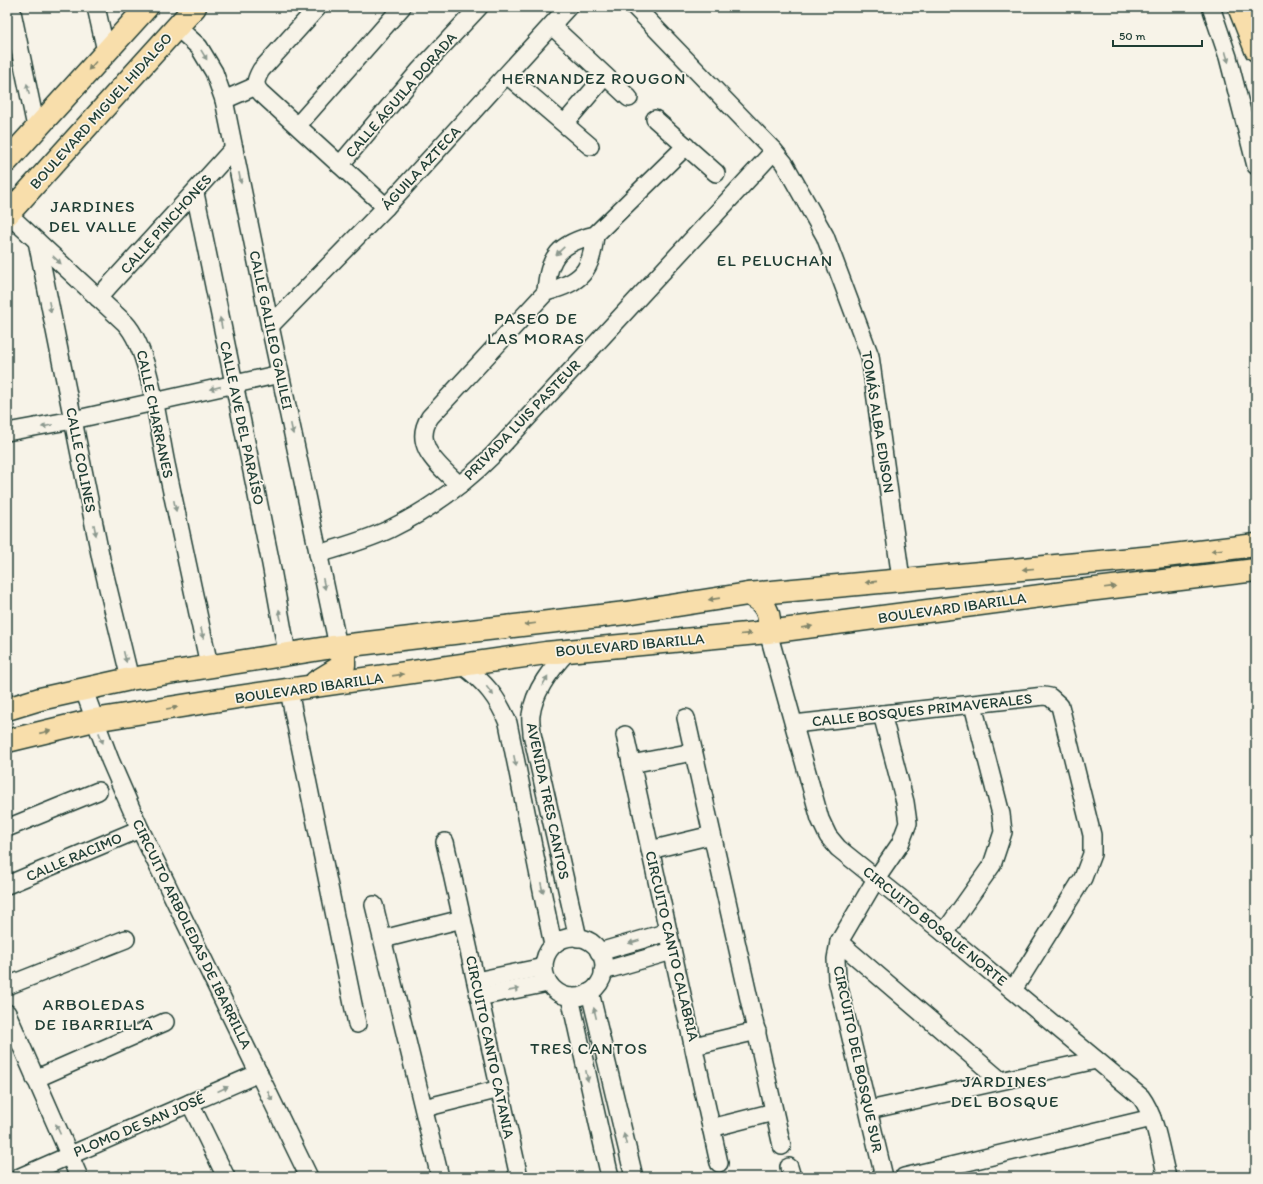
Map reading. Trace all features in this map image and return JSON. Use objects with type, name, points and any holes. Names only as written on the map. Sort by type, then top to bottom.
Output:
[{"type":"main road","points":[[7,161],[36,127],[147,7]]},
{"type":"main road","name":"BOULEVARD MIGUEL HIDALGO","points":[[7,215],[195,7]]},
{"type":"main road","points":[[1238,7],[1256,50]]},
{"type":"main road","name":"BOULEVARD IBARILLA","points":[[7,709],[83,688],[130,679],[209,665],[336,646],[626,612],[748,594],[901,579],[1075,565],[1253,543]]},
{"type":"main road","name":"BOULEVARD IBARILLA","points":[[7,741],[94,720],[238,697],[546,653],[768,632],[1256,570]]},
{"type":"main road","points":[[1226,573],[1256,584]]},
{"type":"main road","points":[[748,594],[758,598],[765,606],[770,621],[768,632]]},
{"type":"main road","points":[[546,653],[546,637],[552,630],[606,622],[626,612]]},
{"type":"main road","points":[[298,689],[344,665],[344,655],[336,646]]},
{"type":"street","points":[[11,7],[36,127]]},
{"type":"street","points":[[96,7],[106,51]]},
{"type":"street","points":[[318,7],[268,61],[258,76],[259,89],[386,207]]},
{"type":"street","points":[[298,126],[402,7]]},
{"type":"street","name":"CALLE ÁGUILA DORADA","points":[[340,165],[420,70],[479,7]]},
{"type":"street","name":"ÁGUILA AZTECA","points":[[270,326],[386,207],[568,7]]},
{"type":"street","name":"TOMÁS ALBA EDISON","points":[[635,7],[784,163],[825,236],[870,356],[901,579]]},
{"type":"street","points":[[1211,7],[1228,57],[1256,166]]},
{"type":"street","points":[[552,26],[629,98]]},
{"type":"street","name":"CALLE GALILEO GALILEI","points":[[177,27],[199,47],[214,72],[224,100],[336,646]]},
{"type":"street","points":[[507,75],[565,123],[590,146]]},
{"type":"street","points":[[565,123],[605,76]]},
{"type":"street","points":[[224,100],[259,89]]},
{"type":"street","points":[[655,119],[716,174]]},
{"type":"street","points":[[546,292],[548,272],[558,252],[576,240],[595,235],[686,146]]},
{"type":"street","name":"CALLE PINCHONES","points":[[98,298],[195,193],[234,148]]},
{"type":"street","name":"PRIVADA LUIS PASTEUR","points":[[318,554],[360,541],[390,529],[418,513],[459,485],[494,454],[774,151]]},
{"type":"street","name":"CALLE AVE DEL PARAÍSO","points":[[195,193],[271,564],[287,653]]},
{"type":"street","name":"CALLE CHARRANES","points":[[7,215],[125,323],[137,338],[142,350],[154,402],[209,665]]},
{"type":"street","points":[[459,485],[431,456],[423,438],[424,427],[430,417],[546,292],[566,286],[584,274],[592,260],[595,235]]},
{"type":"street","name":"CALLE COLINES","points":[[37,241],[101,560],[130,679]]},
{"type":"street","points":[[7,432],[73,420],[280,374]]},
{"type":"street","name":"CIRCUITO BOSQUE NORTE","points":[[768,632],[820,818],[828,836],[838,848],[944,933],[1141,1097],[1148,1107],[1152,1118],[1167,1177]]},
{"type":"street","name":"AVENIDA TRES CANTOS","points":[[568,651],[544,680],[530,716],[532,734],[578,938]]},
{"type":"street","name":"AVENIDA TRES CANTOS","points":[[463,666],[478,677],[491,690],[501,706],[508,723],[553,945]]},
{"type":"street","name":"CIRCUITO ARBOLEDAS DE IBARRILLA","points":[[83,688],[94,720],[140,829],[309,1177]]},
{"type":"street","points":[[298,689],[357,1024]]},
{"type":"street","name":"CALLE BOSQUES PRIMAVERALES","points":[[794,724],[1044,696],[1050,697],[1060,706],[1092,835],[1092,854],[1083,878],[1013,990]]},
{"type":"street","points":[[944,933],[992,865],[1003,832],[1001,814],[972,705]]},
{"type":"street","name":"CIRCUITO DEL BOSQUE SUR","points":[[882,714],[905,802],[908,823],[900,844],[876,879],[839,942],[836,959],[837,979],[884,1177]]},
{"type":"street","points":[[686,718],[782,1146]]},
{"type":"street","name":"CIRCUITO CANTO CALABRIA","points":[[625,735],[719,1163]]},
{"type":"street","points":[[631,764],[694,752]]},
{"type":"street","points":[[7,828],[98,791]]},
{"type":"street","name":"CALLE RACIMO","points":[[7,885],[140,829]]},
{"type":"street","points":[[650,850],[712,834]]},
{"type":"street","name":"CIRCUITO CANTO CATANIA","points":[[445,842],[500,1089],[515,1176]]},
{"type":"street","points":[[374,905],[440,1177]]},
{"type":"street","points":[[383,939],[462,919]]},
{"type":"street","points":[[599,952],[668,932]]},
{"type":"street","points":[[569,938],[578,938],[594,945],[599,952],[603,971],[597,986],[590,992],[584,995],[570,997],[554,990],[546,975],[548,952],[553,945],[569,938]]},
{"type":"street","points":[[7,986],[126,939]]},
{"type":"street","points":[[839,942],[1000,1080]]},
{"type":"street","points":[[603,971],[672,950]]},
{"type":"street","points":[[478,989],[546,975]]},
{"type":"street","points":[[590,992],[634,1177]]},
{"type":"street","points":[[570,997],[610,1177]]},
{"type":"street","points":[[7,1014],[79,1177]]},
{"type":"street","points":[[35,1078],[165,1022]]},
{"type":"street","points":[[694,1046],[757,1031]]},
{"type":"street","points":[[869,1110],[1096,1060]]},
{"type":"street","name":"PLOMO DE SAN JOSÉ","points":[[20,1177],[259,1074]]},
{"type":"street","points":[[424,1108],[500,1089]]},
{"type":"street","points":[[190,1104],[223,1176]]},
{"type":"street","points":[[711,1128],[774,1112]]},
{"type":"street","points":[[904,1177],[1152,1118]]},
{"type":"district","name":"HERNANDEZ ROUGON","points":[[594,78]]},
{"type":"district","name":"JARDINES DEL VALLE","points":[[93,216]]},
{"type":"district","name":"EL PELUCHAN","points":[[775,260]]},
{"type":"district","name":"PASEO DE LAS MORAS","points":[[536,328]]},
{"type":"district","name":"ARBOLEDAS DE IBARRILLA","points":[[94,1014]]},
{"type":"district","name":"TRES CANTOS","points":[[589,1048]]},
{"type":"district","name":"JARDINES DEL BOSQUE","points":[[1005,1091]]}]
